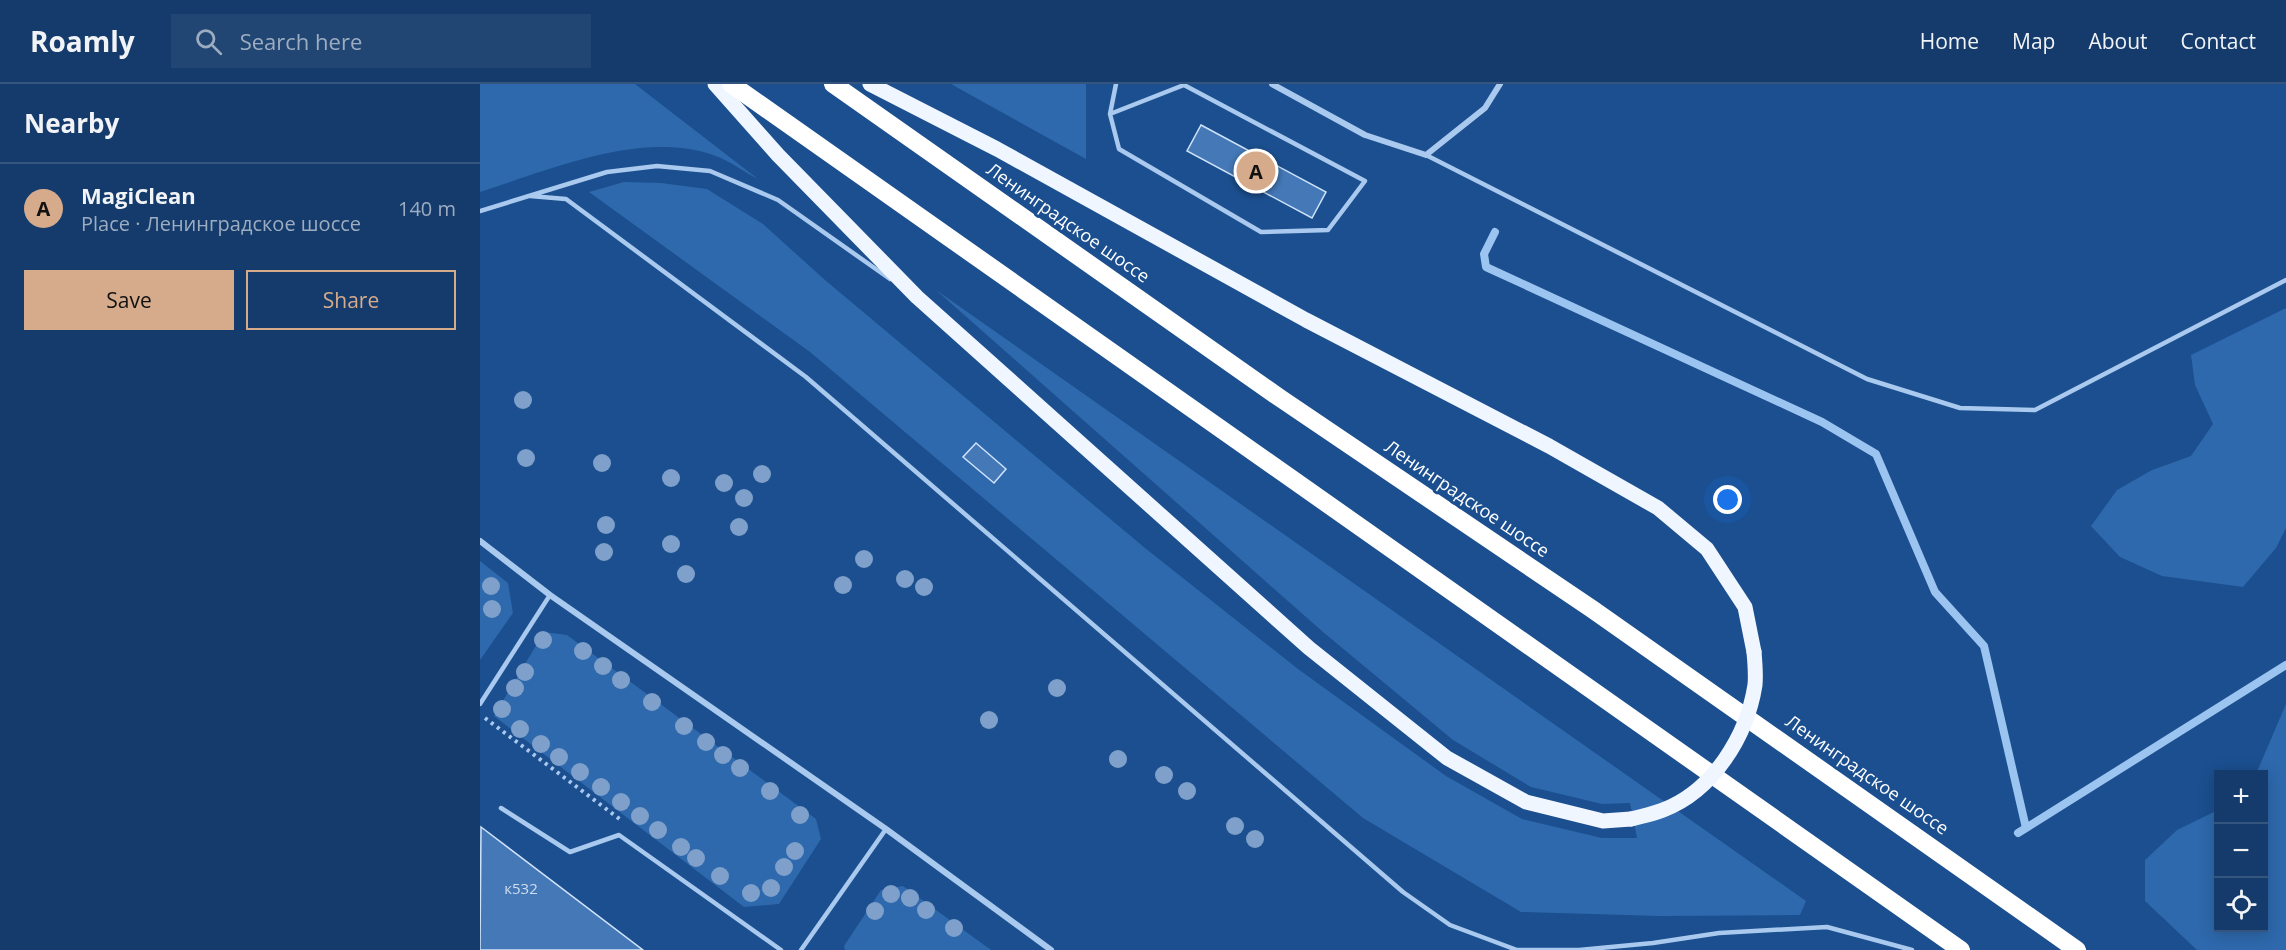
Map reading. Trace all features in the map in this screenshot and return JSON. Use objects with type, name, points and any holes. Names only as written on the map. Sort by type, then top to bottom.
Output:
[{"type":"highway","points":[[732,84],[1961,950]]},
{"type":"highway","name":"Ленинградское шоссе","points":[[832,84],[1280,398],[1592,609],[2077,950]]},
{"type":"main road","points":[[715,84],[778,155],[917,297],[1309,648],[1447,758],[1526,802],[1603,821],[1631,819],[1664,810],[1696,791],[1725,761],[1747,721],[1755,683],[1754,652],[1745,607],[1707,549],[1658,508],[1549,446],[1306,320],[997,149],[870,84]]},
{"type":"street","points":[[1272,84],[1365,135],[1426,155],[1485,108],[1500,84]]},
{"type":"street","points":[[480,541],[550,594],[886,829],[1051,950]]},
{"type":"lane","points":[[1110,114],[1184,85],[1365,181],[1328,230],[1262,232],[1119,149],[1110,114],[1116,84]]},
{"type":"lane","points":[[1426,155],[1867,379],[1960,408],[2035,410],[2286,280]]},
{"type":"lane","points":[[480,210],[607,172],[657,166],[710,171],[778,200],[917,297]]},
{"type":"lane","points":[[530,196],[566,199],[806,376],[1403,892],[1450,925],[1517,950],[1579,950],[1653,943],[1719,933],[1827,927],[1912,950]]},
{"type":"lane","points":[[480,704],[550,594]]},
{"type":"lane","points":[[501,808],[570,852],[620,835],[781,950]]},
{"type":"lane","points":[[801,950],[886,829]]},
{"type":"path","points":[[480,714],[624,821]]},
{"type":"shaded area","points":[[480,84],[635,84],[758,179],[713,155],[685,149],[656,147],[595,156],[480,192]]},
{"type":"shaded area","points":[[951,84],[1086,84],[1086,159],[958,88]]},
{"type":"shaded area","points":[[624,182],[661,183],[707,189],[763,224],[825,280],[1145,548],[1298,669],[1446,776],[1522,819],[1602,838],[1637,838],[1630,803],[1602,804],[1531,787],[1453,740],[1323,632],[936,290],[1806,901],[1800,915],[1659,916],[1521,912],[1363,818],[810,352],[589,192]]},
{"type":"shaded area","points":[[2286,308],[2286,528],[2276,548],[2243,587],[2162,576],[2120,557],[2091,526],[2117,490],[2152,470],[2191,456],[2213,424],[2195,385],[2191,355]]},
{"type":"shaded area","points":[[480,561],[508,583],[513,613],[480,660]]},
{"type":"shaded area","points":[[544,632],[567,635],[816,819],[821,839],[779,904],[744,907],[494,716]]},
{"type":"shaded area","points":[[2286,704],[2286,950],[2197,950],[2145,901],[2145,860],[2177,830],[2214,812],[2214,932],[2268,932],[2268,770],[2258,770]]},
{"type":"shaded area","points":[[903,886],[991,950],[845,950],[844,946],[881,890]]},
{"type":"building","points":[[1201,125],[1326,192],[1312,218],[1187,151]]},
{"type":"building","points":[[976,443],[1006,469],[994,483],[963,457]]},
{"type":"building","points":[[481,827],[643,950],[480,950]]},
{"type":"waterway","points":[[1495,232],[1484,254],[1486,267],[1822,422],[1876,454],[1935,592],[1984,646],[2026,828]]},
{"type":"waterway","points":[[2018,833],[2286,665]]},
{"type":"place","name":"MagiClean","points":[[1256,171]]}]
